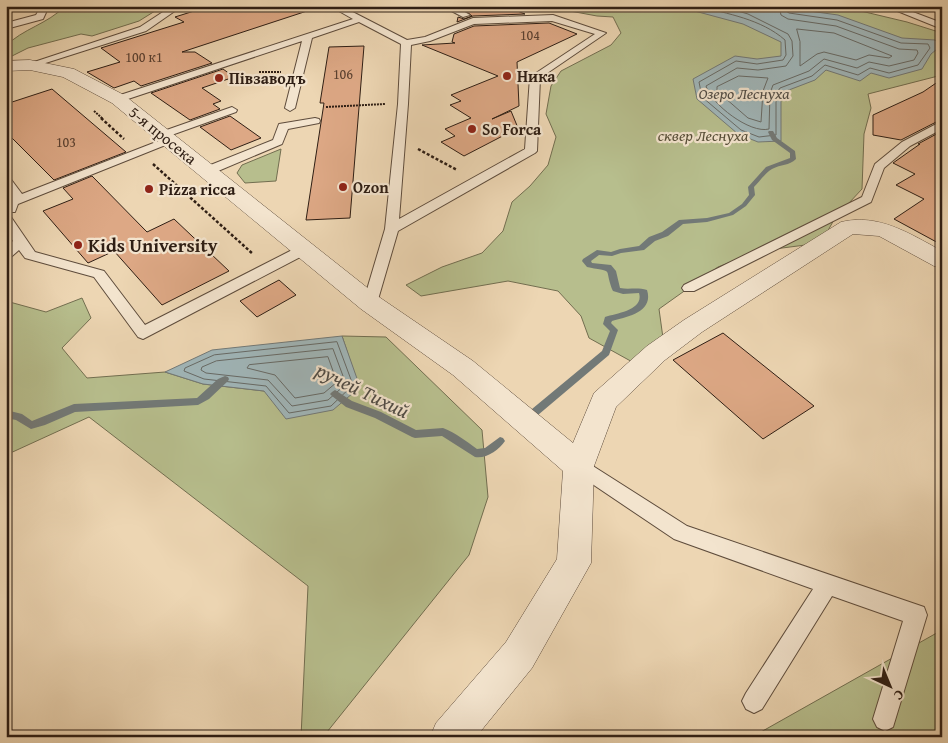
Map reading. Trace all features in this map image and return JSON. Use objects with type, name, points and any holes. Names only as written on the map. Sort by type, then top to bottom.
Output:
[{"type":"street","name":"5-я просека","points":[[6,66],[30,65],[68,73],[118,99],[370,303],[463,368],[579,466]]},
{"type":"street","points":[[450,737],[519,655],[574,563],[579,466],[604,401],[656,353],[694,326],[849,226],[884,229],[942,260]]},
{"type":"lane","points":[[6,26],[40,17],[45,6]]},
{"type":"lane","points":[[30,65],[143,29],[178,6]]},
{"type":"lane","points":[[334,6],[406,43],[427,39],[473,21],[553,18],[602,33],[535,77],[531,151],[392,229]]},
{"type":"lane","points":[[446,6],[466,15]]},
{"type":"lane","points":[[889,6],[942,26]]},
{"type":"lane","points":[[118,99],[361,19]]},
{"type":"lane","points":[[290,108],[308,37]]},
{"type":"lane","points":[[370,303],[392,229],[403,104],[406,43]]},
{"type":"lane","points":[[12,202],[232,110]]},
{"type":"lane","points":[[207,171],[278,142],[283,126],[314,121]]},
{"type":"lane","points":[[689,288],[867,199],[880,167],[906,144],[942,124]]},
{"type":"lane","points":[[6,181],[16,192],[6,219],[30,255],[99,274],[143,333],[303,250]]},
{"type":"lane","points":[[6,254],[21,241]]},
{"type":"lane","points":[[579,466],[681,533],[916,615],[885,720]]},
{"type":"lane","points":[[754,701],[828,584]]},
{"type":"path","points":[[290,108],[403,104]]},
{"type":"path","points":[[400,139],[477,182]]},
{"type":"green space","points":[[65,6],[163,6],[139,21],[92,36],[81,34],[28,48],[6,59],[6,46],[12,40],[51,17]]},
{"type":"green space","name":"сквер Леснуха","points":[[543,6],[840,6],[907,22],[942,33],[942,75],[868,94],[871,108],[864,134],[862,189],[835,218],[821,243],[759,251],[718,267],[659,309],[663,338],[636,364],[589,338],[581,316],[558,291],[508,281],[421,296],[406,285],[442,267],[482,253],[503,231],[512,202],[530,186],[548,165],[556,137],[546,114],[551,86],[561,71],[611,45],[621,33],[613,17]]},
{"type":"green space","points":[[281,149],[276,181],[245,183],[237,173],[242,165]]},
{"type":"green space","points":[[82,298],[91,318],[62,348],[87,378],[165,372],[203,384],[264,391],[359,387],[342,336],[386,337],[482,430],[488,497],[469,555],[323,737],[301,737],[308,586],[89,417],[6,455],[6,301],[46,312]]},
{"type":"green space","points":[[942,630],[942,737],[752,737]]},
{"type":"water","name":"Озеро Леснуха","points":[[676,6],[773,6],[838,15],[902,38],[935,40],[942,45],[931,54],[922,69],[889,78],[871,73],[860,81],[826,70],[815,80],[781,93],[781,141],[758,142],[738,134],[697,99],[693,79],[735,56],[757,59],[781,56],[781,42],[743,24]]},
{"type":"water","points":[[342,336],[360,387],[333,410],[286,419],[264,391],[203,384],[165,372],[212,350]]},
{"type":"building","points":[[210,6],[306,6],[307,11],[182,52],[195,52],[212,63],[141,86],[134,81],[114,88],[87,72],[120,62],[101,48],[184,22],[175,17]]},
{"type":"building","points":[[460,6],[504,6],[525,14],[473,16],[457,22],[458,17],[464,19],[472,16]]},
{"type":"building","points":[[549,23],[577,34],[517,62],[519,106],[492,119],[511,111],[518,128],[464,156],[441,142],[455,136],[445,129],[471,118],[450,105],[461,101],[451,95],[498,76],[422,45],[455,43],[452,42],[454,34],[474,26]]},
{"type":"building","points":[[364,46],[350,218],[306,220],[324,103],[320,103],[329,47]]},
{"type":"building","points":[[223,69],[234,77],[202,88],[221,101],[213,104],[220,109],[190,120],[151,93]]},
{"type":"building","points":[[942,79],[942,119],[901,140],[873,135],[873,115],[923,92]]},
{"type":"building","points":[[52,89],[126,152],[54,180],[6,132],[6,104]]},
{"type":"building","points":[[230,116],[261,138],[231,150],[200,127]]},
{"type":"building","points":[[942,131],[942,245],[894,219],[924,199],[896,185],[915,174],[893,163],[920,144],[918,144]]},
{"type":"building","points":[[92,176],[147,232],[174,219],[229,271],[162,305],[114,251],[88,263],[43,211],[73,199],[63,188]]},
{"type":"building","points":[[279,280],[296,295],[257,317],[240,301]]},
{"type":"building","points":[[723,333],[814,406],[763,439],[673,360]]},
{"type":"waterway","name":"ручей Тихий","points":[[535,412],[606,353],[614,330],[607,324],[608,319],[633,312],[642,304],[644,299],[644,292],[637,290],[619,291],[616,289],[612,271],[608,267],[590,265],[586,261],[597,252],[612,254],[641,248],[652,239],[665,234],[681,222],[707,220],[731,214],[744,205],[752,195],[751,187],[765,171],[793,159],[793,152],[774,139],[771,132]]},
{"type":"waterway","name":"ручей Тихий","points":[[6,414],[19,417],[31,425],[74,408],[198,401],[225,379]]},
{"type":"waterway","name":"ручей Тихий","points":[[335,394],[349,404],[378,415],[415,434],[443,432],[452,436],[475,453],[480,454],[488,451],[500,441]]},
{"type":"place","name":"Ника","points":[[507,76]]},
{"type":"place","name":"Пiвзаводъ","points":[[219,78]]},
{"type":"place","name":"So Forca","points":[[472,129]]},
{"type":"place","name":"Ozon","points":[[343,187]]},
{"type":"place","name":"Pizza ricca","points":[[149,189]]},
{"type":"place","name":"Kids University","points":[[78,245]]}]
